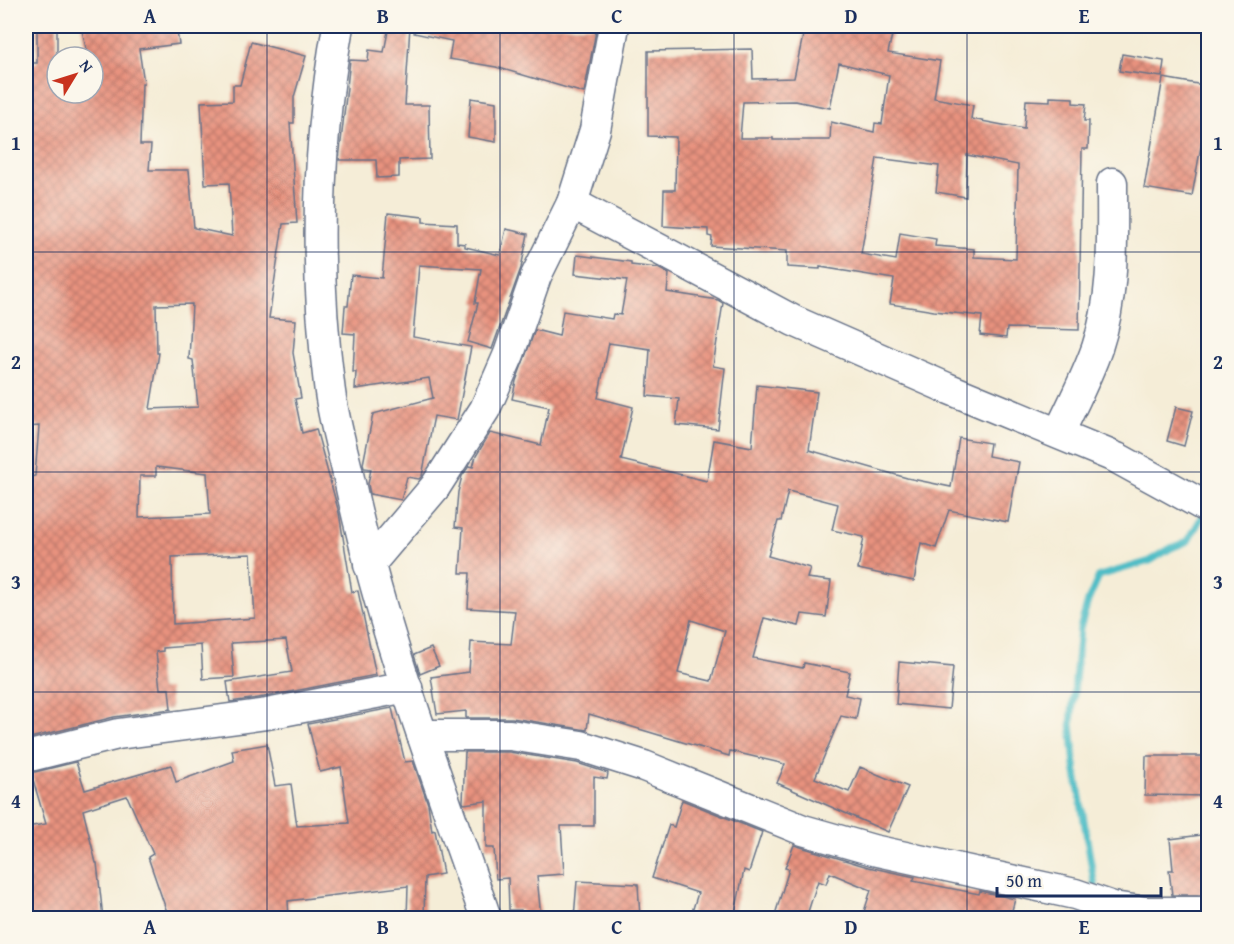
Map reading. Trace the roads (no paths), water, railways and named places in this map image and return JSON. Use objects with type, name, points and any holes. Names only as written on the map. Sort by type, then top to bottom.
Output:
[{"type":"street","points":[[338,26],[330,72],[320,163],[319,269],[329,385],[369,566],[422,735],[486,918]]},
{"type":"street","points":[[369,566],[435,487],[485,409],[536,276],[572,203],[595,130],[614,26]]},
{"type":"street","points":[[1059,433],[1097,348],[1106,309],[1112,265],[1112,183]]},
{"type":"street","points":[[572,203],[794,321],[947,388],[1117,458],[1199,502]]},
{"type":"street","points":[[26,757],[118,734],[267,714],[407,687]]},
{"type":"street","points":[[422,735],[510,735],[581,746],[644,766],[803,830],[873,850],[1075,894],[1113,907],[1147,912],[1209,912]]},
{"type":"waterway","points":[[1096,893],[1075,767],[1071,724],[1080,628],[1099,576],[1150,561],[1188,541],[1204,513]]}]
